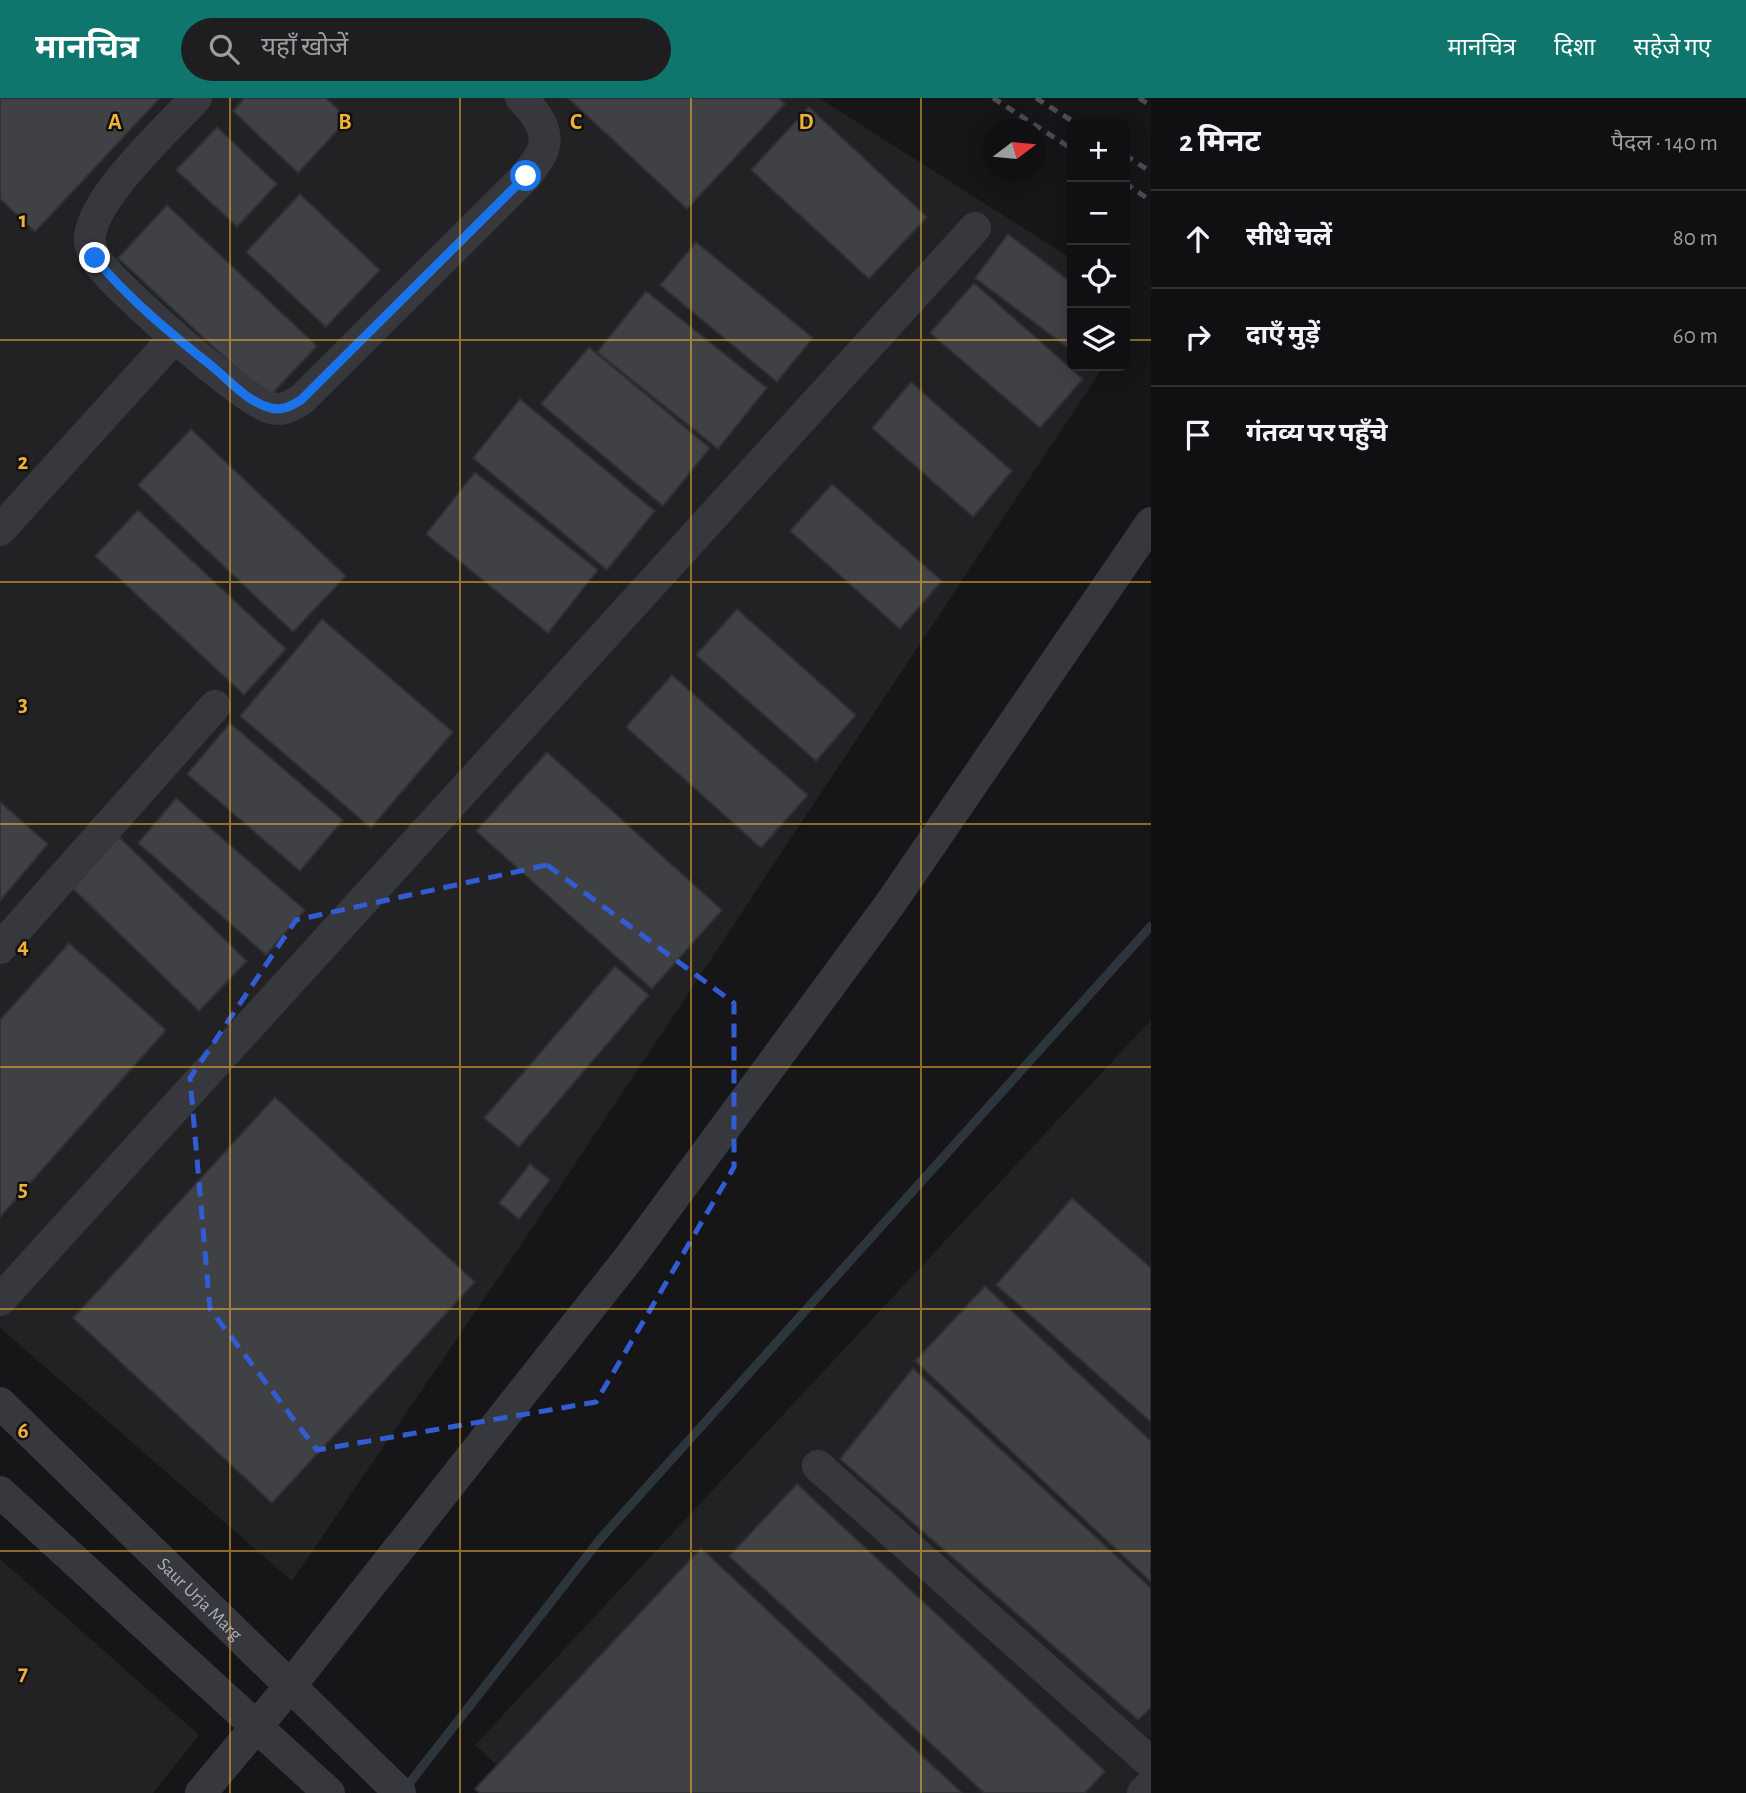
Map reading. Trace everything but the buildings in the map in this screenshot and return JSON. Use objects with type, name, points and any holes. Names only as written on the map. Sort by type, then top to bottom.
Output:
[{"type":"street","points":[[196,98],[112,192],[94,219],[89,239],[95,258],[112,279],[175,337],[252,400],[272,408],[287,408],[301,400],[526,176],[543,151],[544,132],[535,112],[521,98]]},
{"type":"street","points":[[0,1300],[975,228]]},
{"type":"street","points":[[0,530],[175,337]]},
{"type":"street","points":[[201,1793],[291,1685],[629,1258],[890,904],[1151,523]]},
{"type":"street","points":[[0,947],[215,706]]},
{"type":"street","name":"Saur Urja Marg","points":[[0,1403],[400,1793]]},
{"type":"street","points":[[818,1466],[1151,1763]]},
{"type":"street","points":[[0,1492],[327,1791]]},
{"type":"street","points":[[1143,1793],[1151,1785]]},
{"type":"highlighted area","points":[[547,865],[734,1003],[734,1167],[596,1402],[317,1450],[210,1309],[190,1078],[296,920]]},
{"type":"shaded area","points":[[0,98],[819,98],[1067,256],[1067,371],[1101,371],[556,1193],[292,1581],[0,1328]]},
{"type":"shaded area","points":[[1151,1020],[1151,1793],[527,1793],[475,1745]]},
{"type":"shaded area","points":[[0,1559],[199,1735],[153,1793],[0,1793]]},
{"type":"waterway","points":[[404,1790],[601,1538],[1151,926]]},
{"type":"railway","points":[[993,98],[1067,146]]},
{"type":"railway","points":[[1036,98],[1069,119]]},
{"type":"railway","points":[[1139,98],[1151,106]]},
{"type":"railway","points":[[1130,158],[1151,172]]},
{"type":"railway","points":[[1130,186],[1151,201]]},
{"type":"route","points":[[95,258],[112,279],[175,337],[252,400],[272,408],[287,408],[301,400],[526,176]]}]
